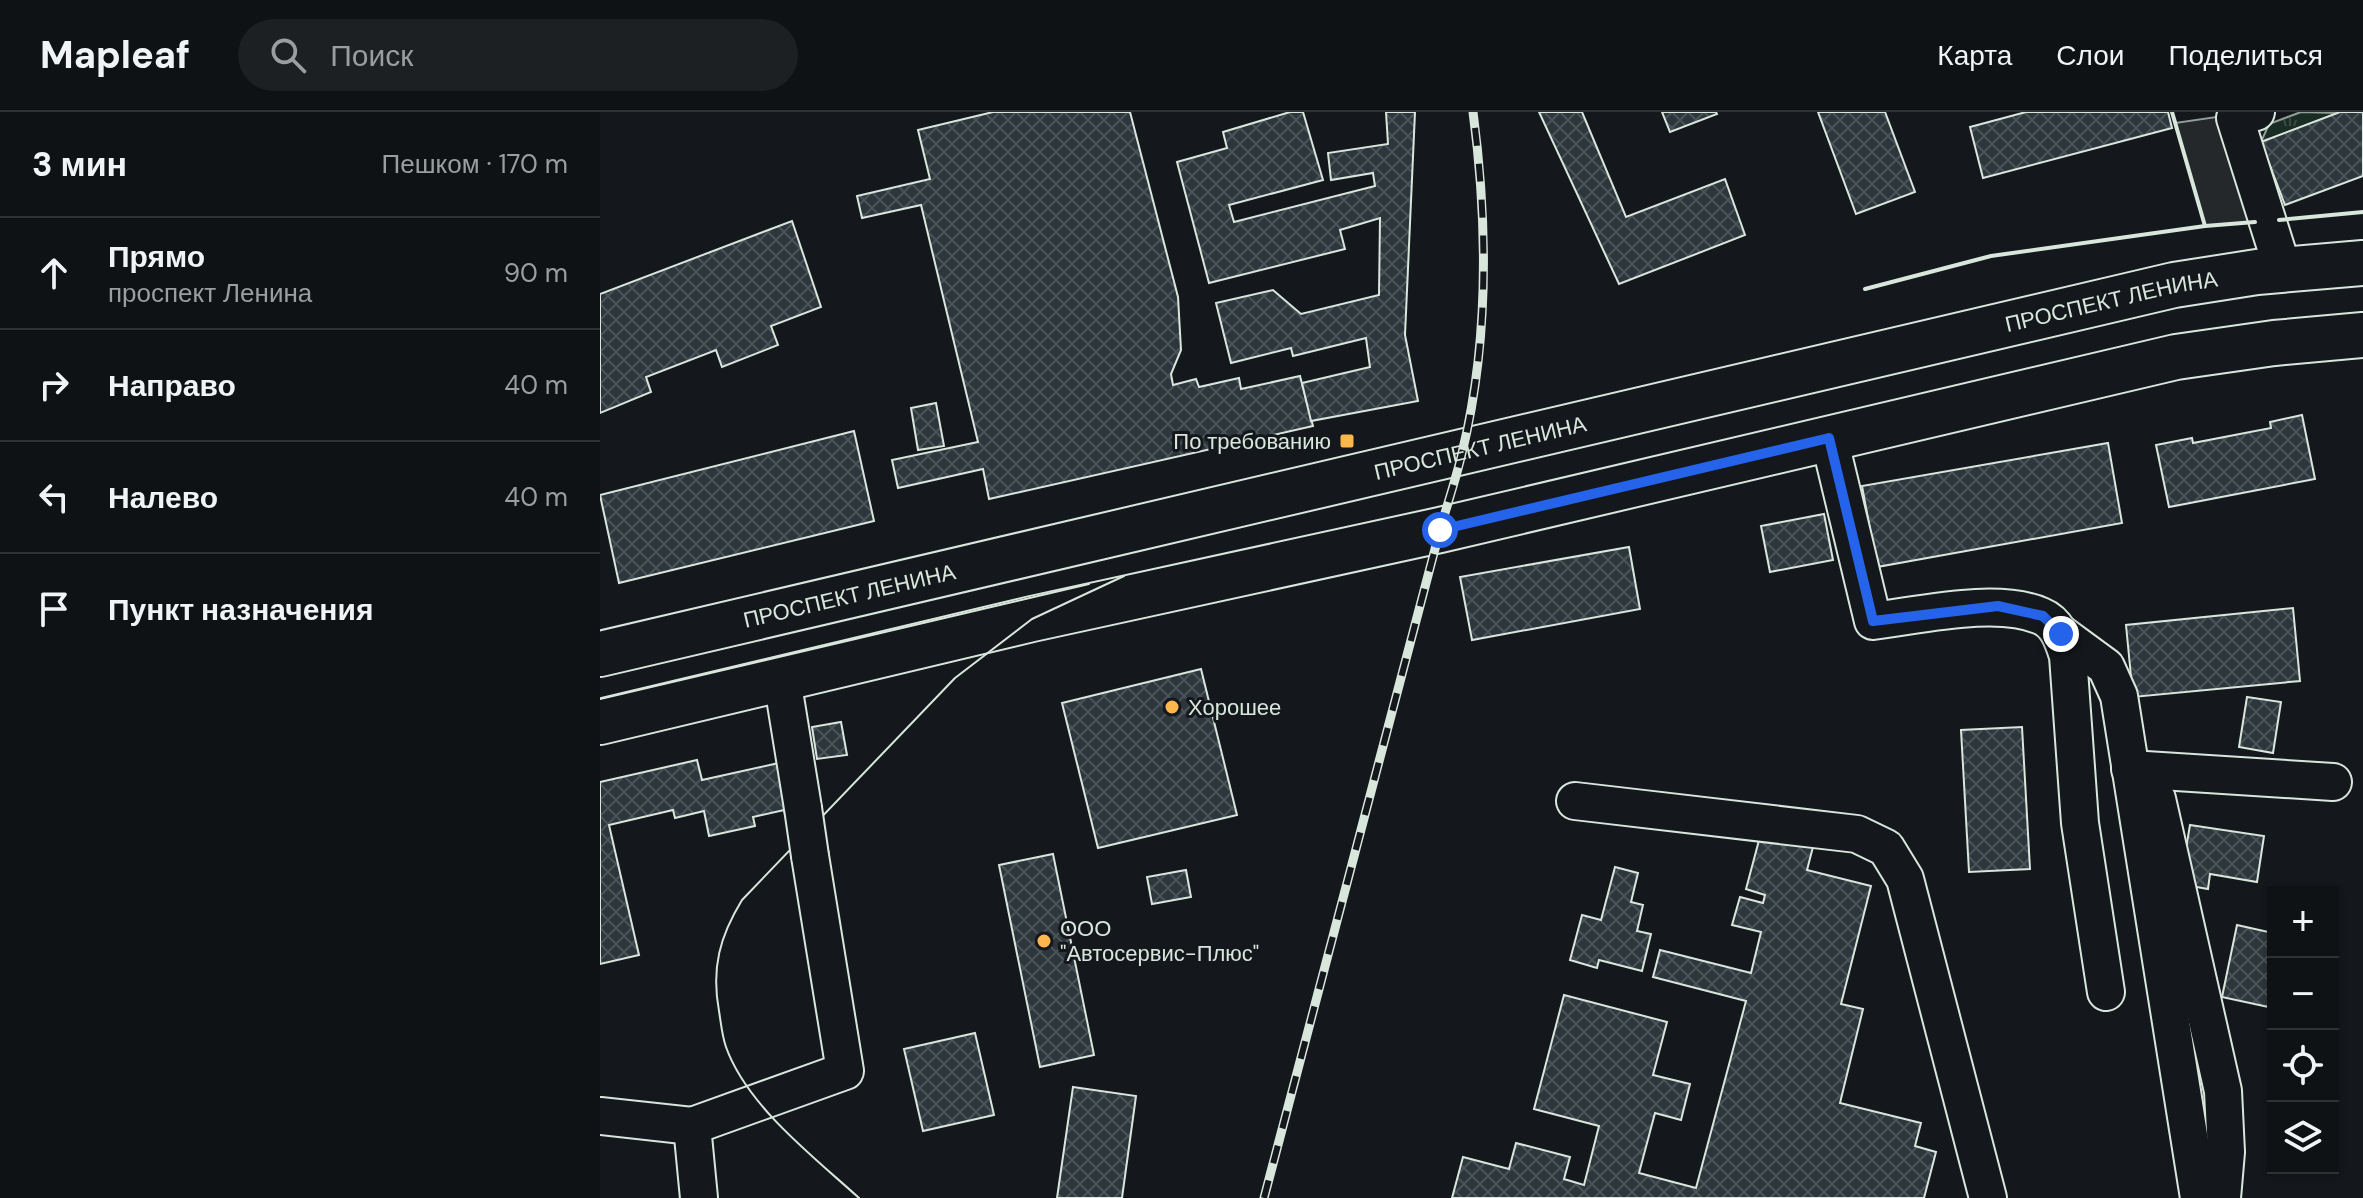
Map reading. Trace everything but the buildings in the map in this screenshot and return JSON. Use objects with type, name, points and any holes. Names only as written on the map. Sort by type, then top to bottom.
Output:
[{"type":"main road","name":"ПРОСПЕКТ ЛЕНИНА","points":[[600,654],[2174,285],[2363,263]]},
{"type":"main road","points":[[600,722],[1032,619],[1440,530],[2176,357],[2274,343],[2363,335]]},
{"type":"lane","points":[[2256,112],[2235,118],[2283,270]]},
{"type":"lane","points":[[1829,438],[1873,621],[1998,606],[2043,616],[2061,634],[2106,667],[2119,696],[2140,770],[2223,1091],[2226,1152],[2222,1198]]},
{"type":"lane","points":[[2061,634],[2068,656],[2080,823],[2106,992]]},
{"type":"lane","points":[[600,1116],[692,1126],[845,1071],[782,679]]},
{"type":"lane","points":[[2140,770],[2333,782]]},
{"type":"lane","points":[[2140,770],[2199,1198]]},
{"type":"lane","points":[[1575,801],[1857,834],[1886,848],[1905,879],[1988,1198]]},
{"type":"lane","points":[[692,1126],[699,1198]]},
{"type":"green space","points":[[2301,112],[2338,113],[2261,142],[2269,124]]},
{"type":"shaded area","points":[[2223,116],[2255,222],[2205,226],[2175,123]]},
{"type":"tram line","points":[[859,1198],[765,1110],[736,1069],[725,1043],[716,981],[719,953],[728,926],[742,900],[955,678],[1032,619],[1124,576]]},
{"type":"tram line","points":[[600,699],[1089,584]]},
{"type":"railway","points":[[1264,1198],[1460,463],[1471,411],[1483,283],[1481,197],[1473,112]]},
{"type":"wall","points":[[2172,112],[2205,226]]},
{"type":"wall","points":[[2279,220],[2363,212]]},
{"type":"wall","points":[[1865,289],[1991,256],[2205,226],[2255,222]]},
{"type":"place","name":"По требованию","points":[[1347,441]]},
{"type":"place","name":"Хорошее","points":[[1172,707]]},
{"type":"place","name":"ООО \"Автосервис-Плюс\"","points":[[1044,941]]},
{"type":"route","points":[[1440,530],[1829,438],[1873,621],[1998,606],[2043,616],[2061,634]]}]
